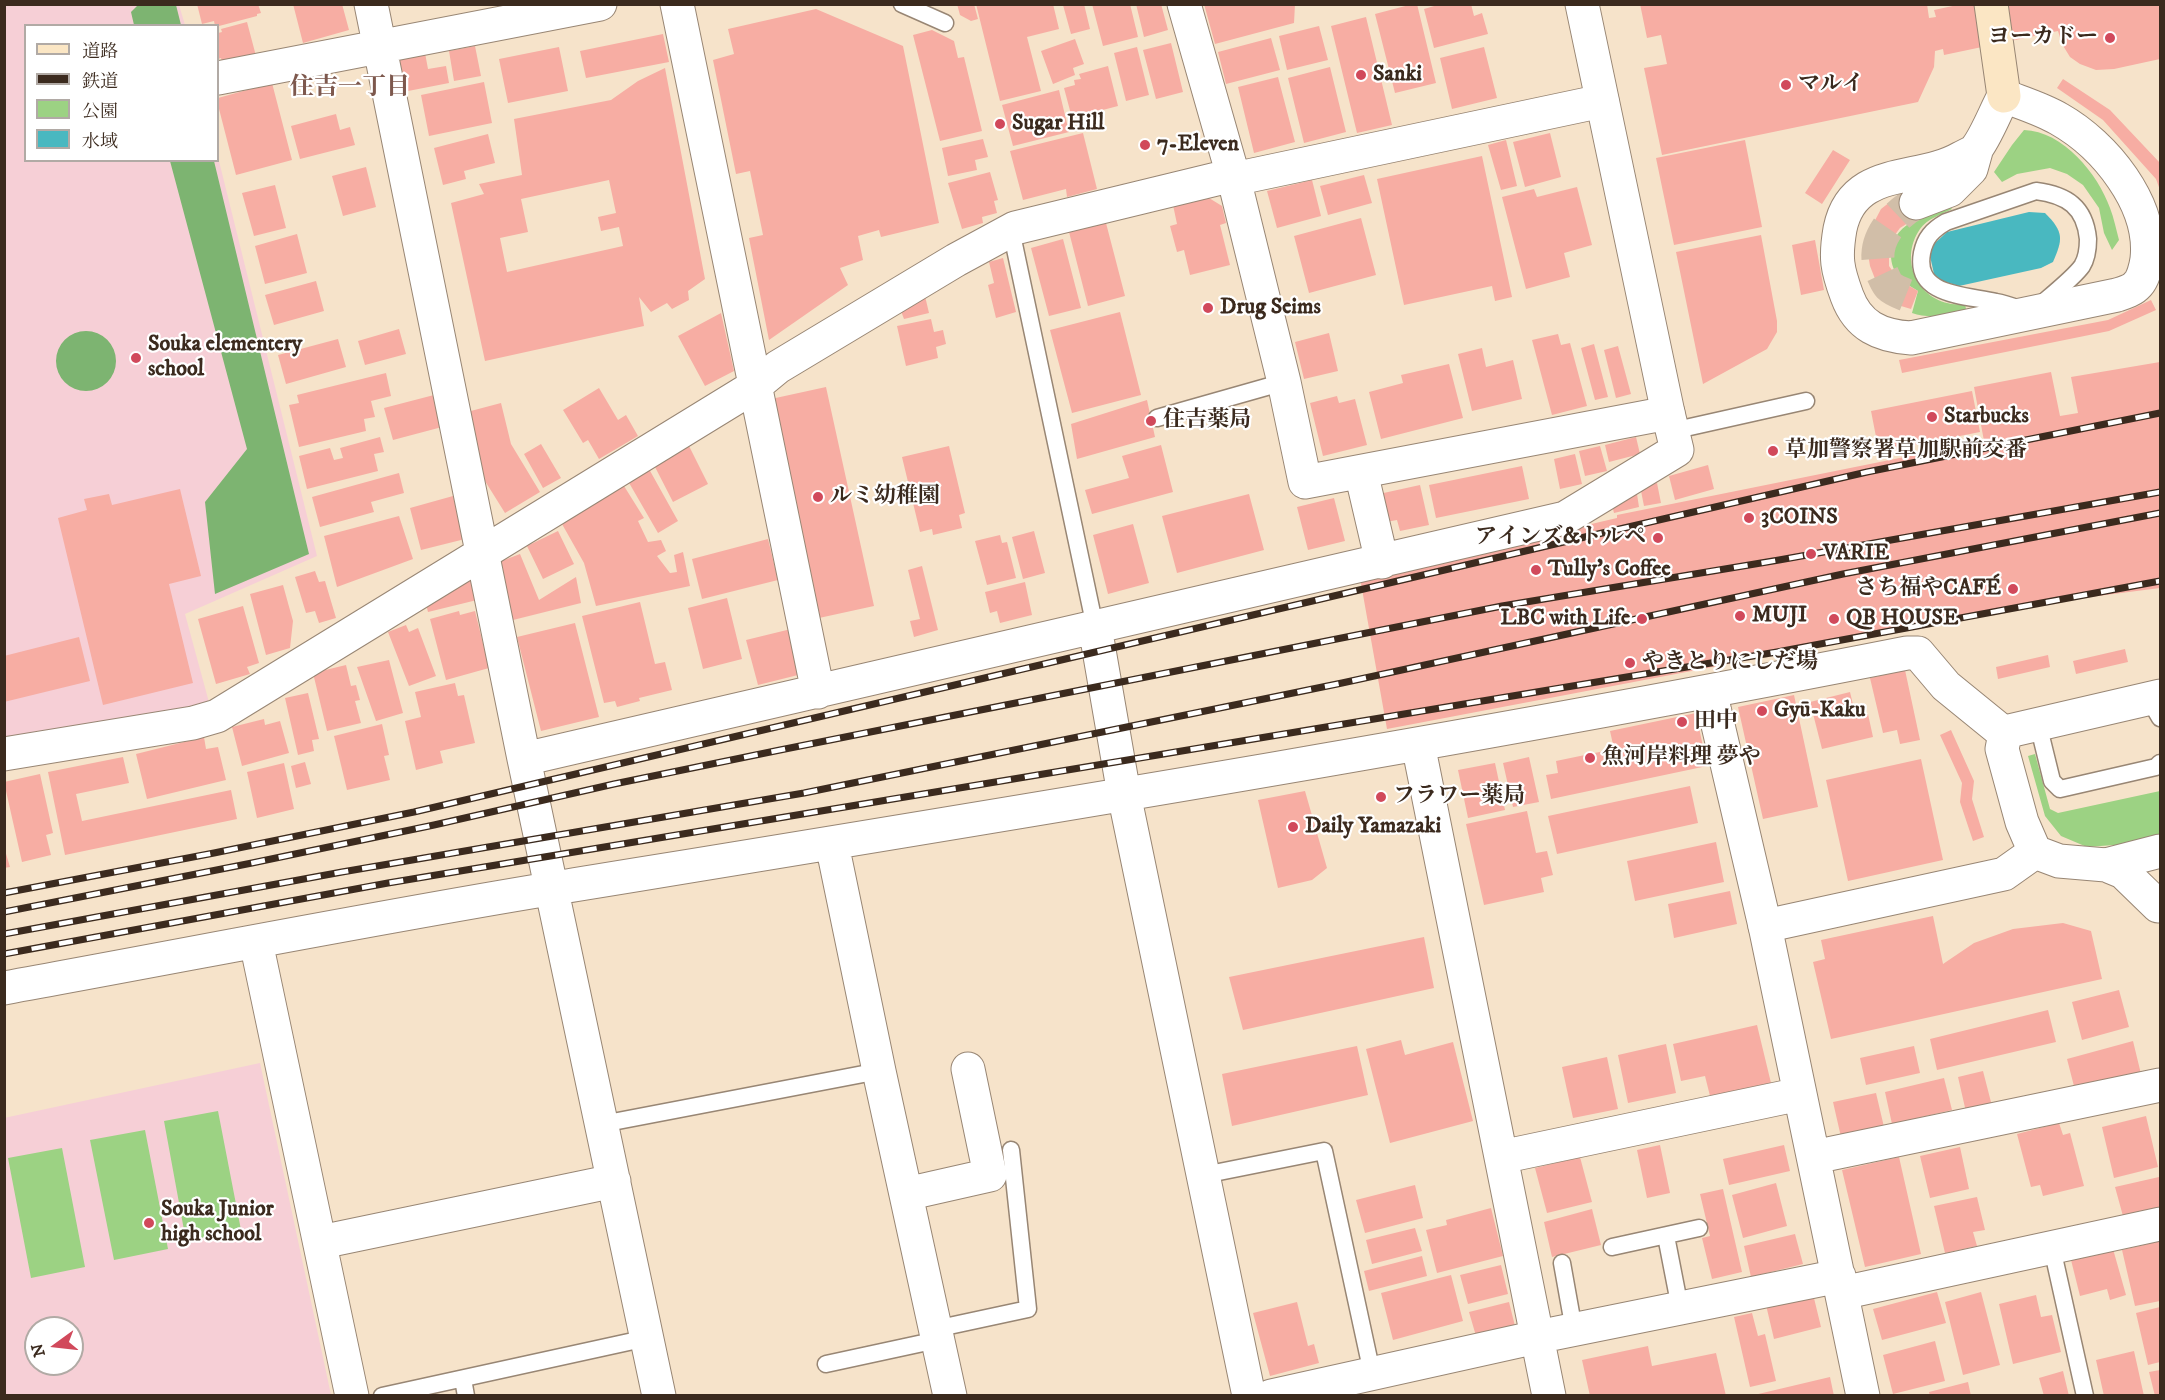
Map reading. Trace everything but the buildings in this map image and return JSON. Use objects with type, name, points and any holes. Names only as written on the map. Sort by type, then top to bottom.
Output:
[{"type":"main road","points":[[1991,4],[2004,96]]},
{"type":"street","points":[[371,4],[524,759],[659,1395]]},
{"type":"street","points":[[219,78],[600,4]]},
{"type":"street","points":[[677,4],[818,692]]},
{"type":"street","points":[[1184,4],[1234,177],[1284,382],[1305,482],[1670,422]]},
{"type":"street","points":[[524,759],[1565,518],[1677,450],[1582,4]]},
{"type":"street","points":[[1916,203],[1950,190],[1971,169],[1976,150],[2004,96],[2059,119],[2098,149],[2123,177],[2143,217],[2148,248],[2146,266],[2137,285],[2117,295],[1911,338],[1892,337],[1875,330],[1862,321],[1850,304],[1840,277],[1836,252],[1842,219],[1854,197],[1876,182],[1951,164],[1976,150]]},
{"type":"street","points":[[4,754],[193,723],[217,716],[755,386],[778,367],[956,260],[1011,230],[1234,177],[1602,101]]},
{"type":"street","points":[[1361,472],[1382,562]]},
{"type":"street","points":[[1095,627],[1124,794],[1249,1395]]},
{"type":"street","points":[[4,988],[552,889],[832,844],[1418,744],[1907,653],[1918,653],[1946,686],[2004,734]]},
{"type":"street","points":[[1710,691],[1765,926],[1863,1395]]},
{"type":"street","points":[[2004,734],[2038,724],[2157,704]]},
{"type":"street","points":[[2004,734],[2002,748],[2022,822],[2035,852],[2059,861],[2106,865],[2123,872],[2160,907]]},
{"type":"street","points":[[1418,744],[1549,1395]]},
{"type":"street","points":[[832,844],[950,1395]]},
{"type":"street","points":[[2106,865],[2160,851]]},
{"type":"street","points":[[1765,926],[2004,874],[2035,852]]},
{"type":"street","points":[[256,942],[352,1395]]},
{"type":"street","points":[[906,1194],[990,1175],[968,1069]]},
{"type":"street","points":[[1814,1157],[2160,1085]]},
{"type":"street","points":[[1501,1157],[1800,1094]]},
{"type":"street","points":[[321,1242],[614,1181]]},
{"type":"street","points":[[1271,1395],[1680,1308],[2052,1248],[2160,1224]]},
{"type":"lane","points":[[902,4],[945,23]]},
{"type":"lane","points":[[2036,191],[2053,193],[2066,199],[2080,211],[2087,228],[2088,249],[2082,266],[2031,313],[1997,302],[1937,289],[1924,276],[1920,260],[1923,245],[1932,230],[1946,222],[2036,191]]},
{"type":"lane","points":[[1011,230],[1095,627]]},
{"type":"lane","points":[[1157,418],[1284,382]]},
{"type":"lane","points":[[1670,422],[1806,401]]},
{"type":"lane","points":[[2038,724],[2052,781],[2060,789],[2156,767],[2160,763]]},
{"type":"lane","points":[[602,1124],[879,1071]]},
{"type":"lane","points":[[826,1364],[1029,1308],[1011,1149]]},
{"type":"lane","points":[[1204,1175],[1324,1150],[1372,1372]]},
{"type":"lane","points":[[1612,1247],[1700,1228]]},
{"type":"lane","points":[[1666,1236],[1680,1308]]},
{"type":"lane","points":[[2052,1248],[2085,1395]]},
{"type":"lane","points":[[1562,1263],[1574,1330]]},
{"type":"lane","points":[[383,1395],[465,1387],[647,1338]]},
{"type":"lane","points":[[383,1395],[647,1338]]},
{"type":"shaded area","name":"Souka elementery school","points":[[5,5],[179,5],[185,24],[24,24],[24,162],[219,161],[317,556],[185,614],[210,706],[5,742]]},
{"type":"shaded area","name":"Souka Junior high school","points":[[260,1063],[331,1395],[5,1395],[4,1118]]},
{"type":"green space","points":[[139,4],[176,5],[181,24],[134,24],[131,12]]},
{"type":"green space","points":[[2024,130],[2038,132],[2052,138],[2065,146],[2088,169],[2104,195],[2113,216],[2119,240],[2112,250],[2104,233],[2099,208],[2083,185],[2067,174],[2050,168],[2017,174],[2002,182],[1994,172]]},
{"type":"green space","points":[[170,162],[214,162],[309,554],[215,594],[205,502],[247,449]]},
{"type":"green space","points":[[1950,206],[1952,209],[1923,225],[1920,229],[1913,242],[1911,256],[1913,269],[1918,282],[1926,292],[1950,304],[1965,304],[1966,309],[1939,316],[1912,313],[1918,291],[1896,273],[1891,259],[1892,246],[1902,229],[1911,222]]},
{"type":"green space","points":[[86,331],[103,336],[111,344],[116,361],[111,378],[103,386],[86,391],[69,386],[61,378],[56,361],[61,344],[69,336]]},
{"type":"green space","points":[[2035,754],[2050,809],[2058,813],[2160,791],[2160,847],[2124,848],[2114,845],[2087,847],[2061,836],[2045,816],[2028,756]]},
{"type":"green space","points":[[218,1111],[241,1230],[186,1241],[164,1121]]},
{"type":"green space","points":[[145,1130],[168,1249],[114,1260],[90,1140]]},
{"type":"green space","points":[[62,1148],[85,1267],[31,1278],[8,1158]]},
{"type":"water","points":[[2029,212],[2045,213],[2059,231],[2059,247],[2053,262],[2041,268],[1959,286],[1942,281],[1934,274],[1930,256],[1934,244],[1947,232]]},
{"type":"tunnel","points":[[1906,295],[1893,289],[1887,283],[1878,263],[1878,252],[1880,242],[1891,223],[1916,203]]},
{"type":"railway","points":[[4,893],[414,812],[1867,472],[2160,413]]},
{"type":"railway","points":[[4,912],[252,863],[780,750],[1502,606],[1779,560],[2160,492]]},
{"type":"railway","points":[[4,934],[342,872],[804,793],[1342,683],[1843,574],[2160,513]]},
{"type":"railway","points":[[4,954],[388,883],[1777,652],[2160,581]]},
{"type":"place","name":"ヨーカドー","points":[[2110,38]]},
{"type":"place","name":"Sanki","points":[[1361,75]]},
{"type":"place","name":"マルイ","points":[[1786,85]]},
{"type":"place","name":"Sugar Hill","points":[[1000,124]]},
{"type":"place","name":"7-Eleven","points":[[1145,145]]},
{"type":"place","name":"Drug Seims","points":[[1208,308]]},
{"type":"place","name":"Souka elementery school","points":[[136,358]]},
{"type":"place","name":"Starbucks","points":[[1932,417]]},
{"type":"place","name":"住吉薬局","points":[[1151,421]]},
{"type":"place","name":"草加警察署草加駅前交番","points":[[1773,451]]},
{"type":"place","name":"ルミ幼稚園","points":[[818,497]]},
{"type":"place","name":"3COINS","points":[[1749,518]]},
{"type":"place","name":"アインズ&トルペ","points":[[1658,538]]},
{"type":"place","name":"VARIE","points":[[1811,554]]},
{"type":"place","name":"Tully's Coffee","points":[[1536,570]]},
{"type":"place","name":"さち福やCAFÉ","points":[[2013,589]]},
{"type":"place","name":"MUJI","points":[[1740,616]]},
{"type":"place","name":"LBC with Life","points":[[1642,619]]},
{"type":"place","name":"QB HOUSE","points":[[1834,619]]},
{"type":"place","name":"やきとりにしだ場","points":[[1630,663]]},
{"type":"place","name":"Gyū-Kaku","points":[[1762,711]]},
{"type":"place","name":"田中","points":[[1682,722]]},
{"type":"place","name":"魚河岸料理 夢や","points":[[1590,758]]},
{"type":"place","name":"フラワー薬局","points":[[1381,797]]},
{"type":"place","name":"Daily Yamazaki","points":[[1293,827]]},
{"type":"place","name":"Souka Junior high school","points":[[149,1223]]},
{"type":"district","name":"住吉一丁目","points":[[350,89]]}]
